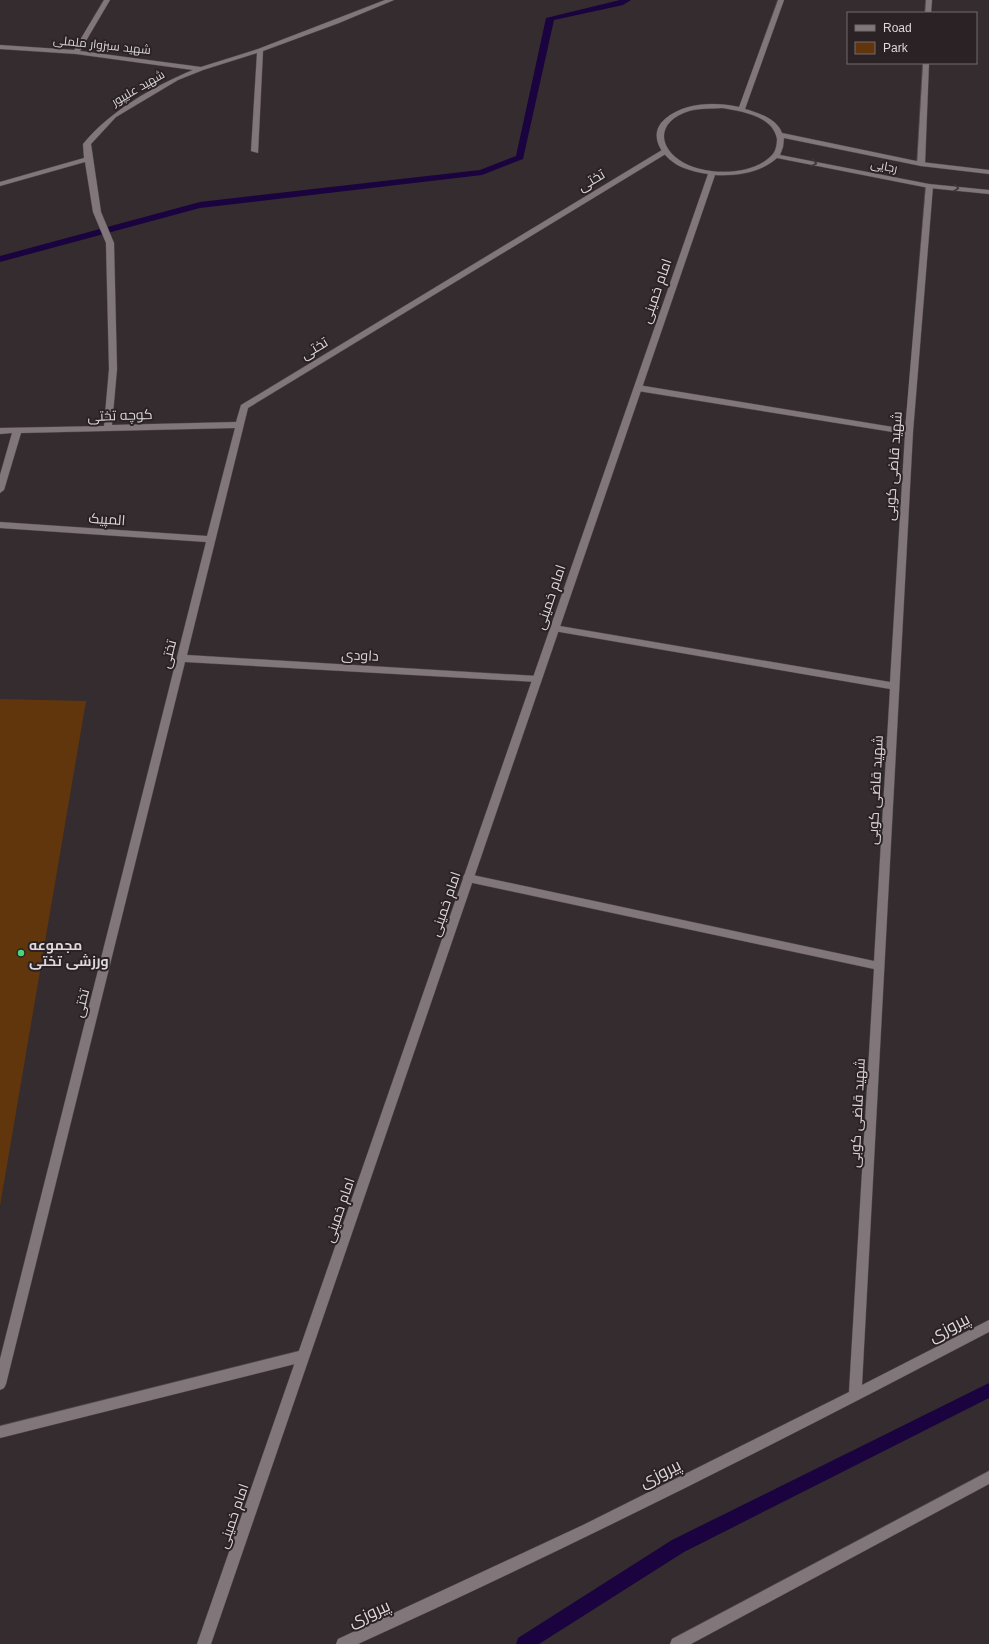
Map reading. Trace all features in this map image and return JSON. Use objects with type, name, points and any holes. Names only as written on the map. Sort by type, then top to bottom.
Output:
[{"type":"street","points":[[76,52],[107,0]]},
{"type":"street","name":"شهید علیپور","points":[[108,428],[113,369],[110,243],[97,212],[88,159],[88,144],[114,116],[176,80],[201,69],[260,50],[337,22],[391,0]]},
{"type":"street","points":[[742,109],[781,0]]},
{"type":"street","points":[[928,12],[929,0]]},
{"type":"street","name":"شهید سبزوار ململی","points":[[0,47],[76,52],[201,69]]},
{"type":"street","points":[[255,152],[260,50]]},
{"type":"street","points":[[921,164],[926,64]]},
{"type":"street","points":[[722,106],[742,109],[760,116],[772,124],[779,135],[781,145],[776,156],[765,164],[750,170],[732,173],[712,173],[693,169],[677,162],[665,152],[659,140],[660,129],[669,119],[683,111],[702,107],[722,106]]},
{"type":"street","name":"رجایی","points":[[779,135],[921,164],[989,172]]},
{"type":"street","name":"تختی","points":[[0,1384],[244,407],[665,152]]},
{"type":"street","name":"رجایی","points":[[776,156],[929,186],[989,192]]},
{"type":"street","points":[[0,184],[88,159]]},
{"type":"street","name":"امام خمینی","points":[[204,1644],[712,173]]},
{"type":"street","name":"شهید قاضی کوبی","points":[[855,1396],[909,432],[929,186]]},
{"type":"street","points":[[638,388],[909,432]]},
{"type":"street","name":"کوچه تختی","points":[[0,431],[240,425]]},
{"type":"street","points":[[0,490],[17,431]]},
{"type":"street","name":"المپیک","points":[[0,524],[211,539]]},
{"type":"street","points":[[554,628],[895,686]]},
{"type":"street","name":"داودی","points":[[181,658],[537,679]]},
{"type":"street","points":[[468,878],[879,966]]},
{"type":"street","name":"پیروزی","points":[[343,1644],[442,1600],[855,1396],[989,1326]]},
{"type":"street","points":[[0,1432],[304,1356]]},
{"type":"street","points":[[677,1644],[989,1477]]},
{"type":"green space","name":"مجموعه ورزشی تختی","points":[[0,699],[86,701],[0,1206]]},
{"type":"waterway","points":[[0,259],[200,205],[482,172],[520,157],[550,18],[620,3],[627,0]]},
{"type":"waterway","points":[[524,1644],[678,1546],[989,1390]]},
{"type":"place","name":"مجموعه ورزشی تختی","points":[[21,953]]}]
